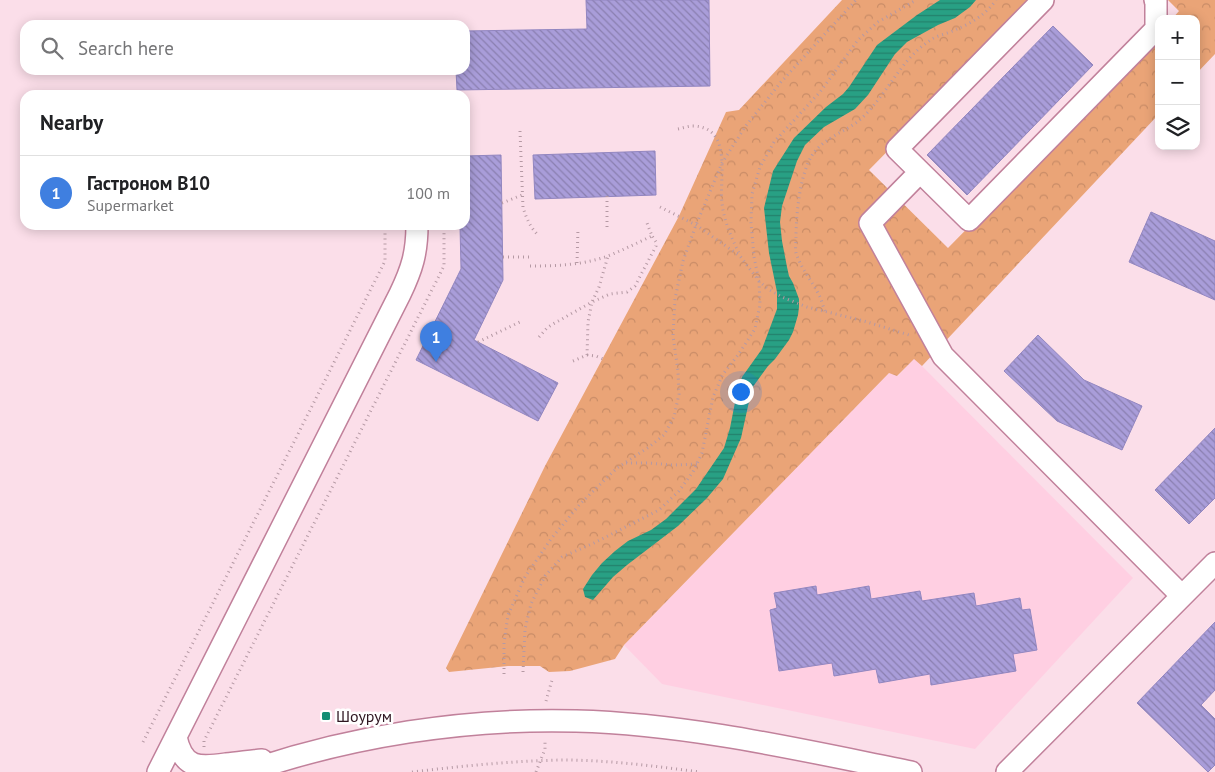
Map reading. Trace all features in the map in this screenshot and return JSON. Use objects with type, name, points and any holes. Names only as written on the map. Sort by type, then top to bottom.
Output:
[{"type":"street","points":[[1043,0],[897,150],[969,220],[1156,29],[1155,0]]},
{"type":"street","points":[[920,172],[870,224],[943,356],[1182,596]]},
{"type":"street","points":[[158,772],[408,278],[414,260],[417,230]]},
{"type":"street","points":[[1007,772],[1215,563]]},
{"type":"street","points":[[246,772],[302,755],[368,739],[414,731],[534,720],[578,721],[691,731],[754,740],[911,772]]},
{"type":"street","points":[[176,737],[183,756],[192,764],[201,767],[302,755]]},
{"type":"path","points":[[504,674],[504,643],[508,615],[524,577],[551,539],[580,504],[617,468],[664,435],[674,417],[679,394],[673,336],[675,299],[683,261],[722,162],[745,127],[781,82],[856,0]]},
{"type":"path","points":[[522,672],[525,629],[529,612],[545,576],[562,557],[659,510],[679,491],[694,472],[702,453],[713,397],[723,374],[738,355],[754,329],[760,305],[759,281],[754,258],[751,223],[752,194],[760,167],[774,142],[820,92],[858,40],[878,22],[916,0]]},
{"type":"path","points":[[824,311],[820,296],[806,274],[796,252],[796,212],[801,186],[816,149],[831,137],[858,122],[875,105],[908,59],[930,40],[977,20],[996,0]]},
{"type":"path","points":[[678,129],[693,126],[708,129],[718,138],[722,162],[722,204],[729,232],[740,256],[759,281],[768,289],[807,307],[864,321],[937,344]]},
{"type":"path","points":[[520,131],[522,195],[526,216],[538,235]]},
{"type":"path","points":[[502,203],[522,195]]},
{"type":"path","points":[[607,196],[607,227]]},
{"type":"path","points":[[660,207],[696,225],[740,256]]},
{"type":"path","points":[[539,337],[553,324],[592,302],[610,294],[627,292],[635,286],[656,246],[647,223]]},
{"type":"path","points":[[577,263],[578,228]]},
{"type":"path","points":[[142,742],[385,261],[385,230]]},
{"type":"path","points":[[204,741],[444,266],[444,230]]},
{"type":"path","points":[[530,266],[558,266],[608,256],[652,236]]},
{"type":"path","points":[[587,355],[588,322],[592,302],[599,287],[608,256]]},
{"type":"path","points":[[503,257],[530,257]]},
{"type":"path","points":[[478,342],[522,321]]},
{"type":"path","points":[[573,361],[587,355],[603,359]]},
{"type":"path","points":[[625,463],[697,464]]},
{"type":"path","points":[[536,772],[545,749]]},
{"type":"path","points":[[412,772],[502,763],[563,760],[615,763],[700,772]]},
{"type":"shaded area","points":[[940,0],[976,0],[955,18],[907,42],[895,54],[868,95],[855,109],[824,127],[805,145],[797,161],[782,206],[780,222],[789,276],[799,299],[798,315],[789,340],[752,388],[741,438],[723,479],[707,498],[678,526],[613,577],[593,600],[585,597],[583,589],[602,563],[628,541],[651,530],[666,519],[696,489],[724,448],[742,377],[762,349],[777,309],[777,292],[769,253],[764,208],[773,171],[794,138],[849,87],[877,45]]},
{"type":"shaded area","points":[[914,358],[1133,578],[975,749],[662,684],[624,645],[889,373],[898,376]]},
{"type":"green space","points":[[842,0],[1036,0],[869,170],[948,248],[1155,37],[1155,118],[922,366],[914,359],[897,376],[889,373],[624,645],[615,659],[570,671],[549,672],[540,666],[508,666],[449,672],[446,668],[545,466],[679,216],[726,112],[739,110]]},
{"type":"green space","points":[[1168,0],[1215,0],[1215,54],[1200,70],[1200,15],[1176,15],[1179,11]]},
{"type":"building","points":[[586,0],[709,0],[710,86],[457,90],[456,75],[470,75],[470,31],[587,29]]},
{"type":"building","points":[[1053,26],[1093,65],[967,195],[927,155]]},
{"type":"building","points":[[655,151],[656,195],[535,199],[533,155]]},
{"type":"building","points":[[501,155],[503,280],[474,340],[558,383],[538,421],[416,360],[461,269],[460,230],[470,230],[470,156]]},
{"type":"building","points":[[1151,212],[1215,241],[1215,300],[1129,262]]},
{"type":"building","points":[[1038,335],[1084,380],[1142,406],[1122,450],[1057,421],[1004,371]]},
{"type":"building","points":[[1215,428],[1215,498],[1189,524],[1155,490]]},
{"type":"building","points":[[816,586],[817,595],[869,586],[871,599],[920,591],[922,601],[974,593],[976,606],[1020,598],[1022,610],[1030,609],[1037,650],[1013,654],[1016,671],[931,685],[930,674],[879,683],[876,669],[834,676],[832,663],[779,671],[770,610],[777,608],[774,593]]},
{"type":"building","points":[[1215,622],[1215,690],[1201,705],[1215,719],[1215,765],[1208,772],[1137,703]]},
{"type":"place","name":"Гастроном B10","points":[[436,362]]},
{"type":"place","name":"Шоурум","points":[[326,716]]}]
